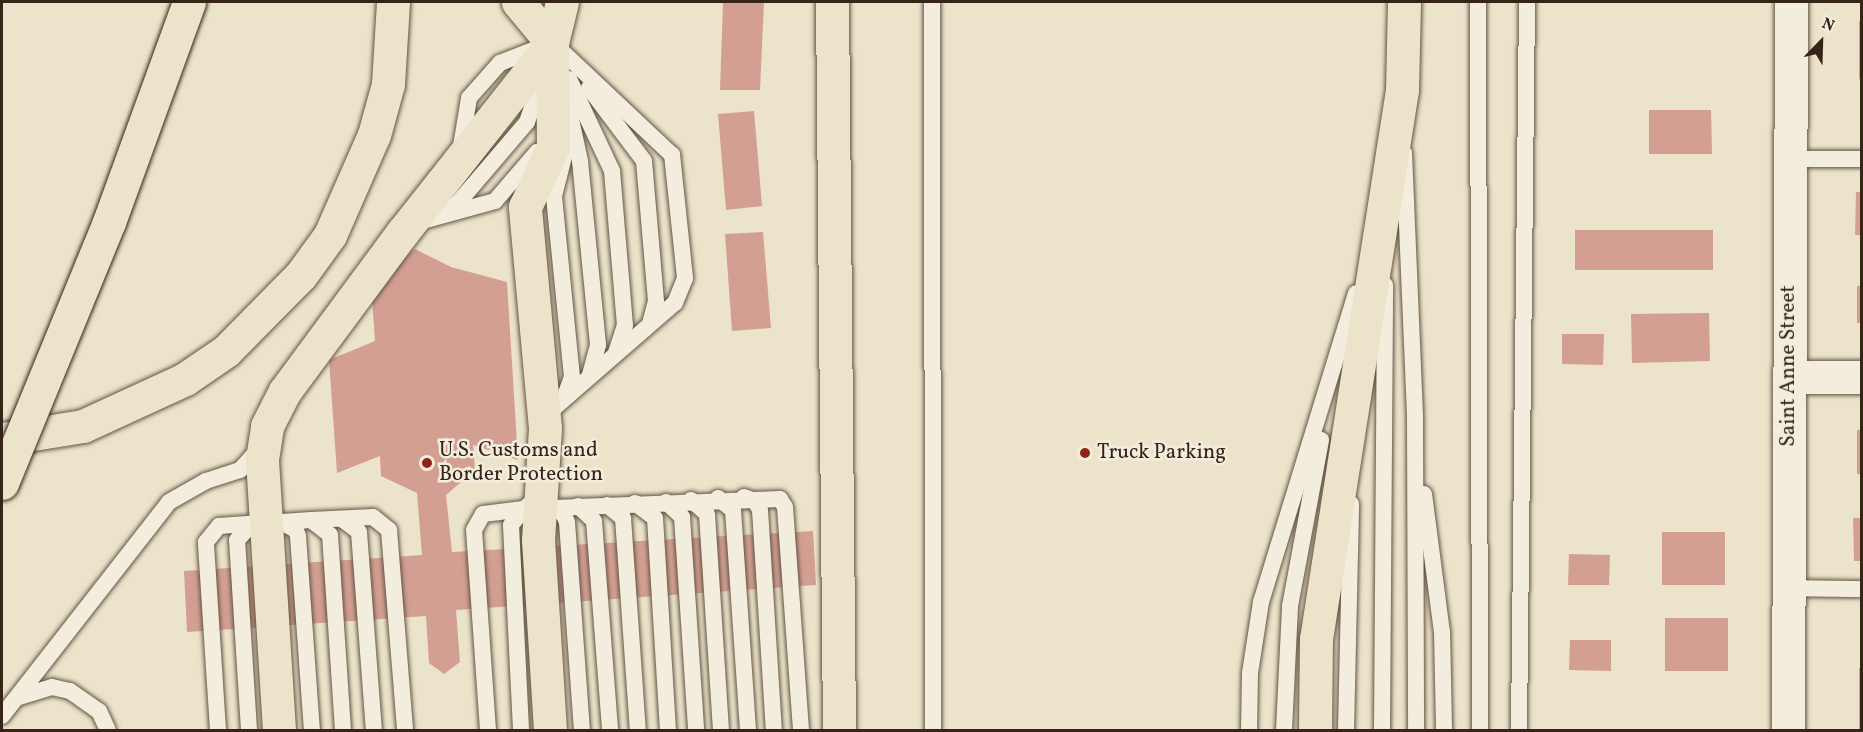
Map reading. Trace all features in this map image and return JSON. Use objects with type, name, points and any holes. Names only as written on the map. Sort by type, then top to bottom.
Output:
[{"type":"highway","points":[[2,483],[109,222],[189,2]]},
{"type":"highway","points":[[2,439],[83,426],[147,398],[226,351],[280,298],[330,234],[374,135],[388,84],[393,2]]},
{"type":"highway","points":[[518,2],[552,43]]},
{"type":"highway","points":[[832,2],[839,730]]},
{"type":"highway","points":[[1315,730],[1316,639],[1402,90],[1404,2]]},
{"type":"highway","points":[[550,730],[539,503],[545,428],[525,207],[553,147],[552,43],[564,3]]},
{"type":"highway","points":[[279,730],[266,518],[264,444],[285,391],[402,233],[552,43]]},
{"type":"street","name":"Saint Anne Street","points":[[1788,730],[1791,2]]},
{"type":"street","points":[[1789,377],[1862,377]]},
{"type":"lane","points":[[932,2],[933,730]]},
{"type":"lane","points":[[1478,2],[1480,730]]},
{"type":"lane","points":[[1519,730],[1527,2]]},
{"type":"lane","points":[[436,216],[495,201],[535,155],[543,134],[552,43]]},
{"type":"lane","points":[[402,233],[457,204],[527,122],[552,43]]},
{"type":"lane","points":[[552,43],[672,155],[685,278],[675,303],[563,400]]},
{"type":"lane","points":[[552,43],[642,156],[657,301],[650,325]]},
{"type":"lane","points":[[552,43],[612,171],[625,324],[614,357]]},
{"type":"lane","points":[[552,43],[580,161],[598,345],[589,376]]},
{"type":"lane","points":[[545,428],[563,400],[572,377],[554,196],[567,148],[552,43]]},
{"type":"lane","points":[[1402,90],[1415,418],[1416,730]]},
{"type":"lane","points":[[1790,159],[1862,159]]},
{"type":"lane","points":[[1249,730],[1254,632],[1386,194]]},
{"type":"lane","points":[[1382,730],[1386,194]]},
{"type":"lane","points":[[1284,730],[1290,606],[1334,368]]},
{"type":"lane","points":[[1346,730],[1354,401]]},
{"type":"lane","points":[[1415,418],[1442,632],[1444,730]]},
{"type":"lane","points":[[2,716],[169,502],[206,481],[240,470],[264,444]]},
{"type":"lane","points":[[488,730],[474,530],[483,514],[539,503],[578,506],[744,497],[776,497],[785,507],[801,730]]},
{"type":"lane","points":[[744,497],[754,501],[759,510],[774,730]]},
{"type":"lane","points":[[718,498],[733,510],[748,730]]},
{"type":"lane","points":[[691,500],[707,514],[721,730]]},
{"type":"lane","points":[[666,502],[677,507],[682,516],[696,730]]},
{"type":"lane","points":[[521,730],[511,525],[539,503]]},
{"type":"lane","points":[[539,503],[567,522],[582,730]]},
{"type":"lane","points":[[635,503],[655,518],[668,730]]},
{"type":"lane","points":[[607,505],[623,518],[638,730]]},
{"type":"lane","points":[[578,506],[594,521],[610,730]]},
{"type":"lane","points":[[218,730],[206,542],[219,526],[266,518],[311,520],[373,517],[389,530],[405,730]]},
{"type":"lane","points":[[249,730],[237,540],[266,518]]},
{"type":"lane","points":[[266,518],[298,536],[312,730]]},
{"type":"lane","points":[[342,519],[359,532],[374,730]]},
{"type":"lane","points":[[311,520],[330,535],[343,730]]},
{"type":"lane","points":[[1788,588],[1862,589]]},
{"type":"lane","points":[[15,699],[38,689],[70,691],[99,711],[108,730]]},
{"type":"building","points":[[723,2],[764,2],[760,90],[720,90]]},
{"type":"building","points":[[1859,21],[1862,21],[1862,80],[1859,79]]},
{"type":"building","points":[[1649,110],[1711,110],[1712,154],[1649,154]]},
{"type":"building","points":[[754,111],[762,206],[726,210],[718,114]]},
{"type":"building","points":[[1856,192],[1862,192],[1862,235],[1855,235]]},
{"type":"building","points":[[1575,230],[1713,230],[1713,270],[1575,270]]},
{"type":"building","points":[[763,232],[771,328],[732,331],[725,234]]},
{"type":"building","points":[[415,249],[451,267],[507,282],[518,460],[473,445],[475,470],[446,495],[452,552],[813,531],[816,585],[456,610],[460,662],[444,674],[429,663],[426,616],[187,632],[184,571],[422,555],[417,493],[381,476],[380,456],[337,473],[329,360],[375,341],[371,284]]},
{"type":"building","points":[[1857,286],[1862,286],[1862,323],[1857,323]]},
{"type":"building","points":[[1709,313],[1710,361],[1632,363],[1631,314]]},
{"type":"building","points":[[1562,334],[1604,334],[1603,365],[1562,364]]},
{"type":"building","points":[[1857,430],[1862,430],[1862,474],[1857,474]]},
{"type":"building","points":[[1853,518],[1862,518],[1862,561],[1854,561]]},
{"type":"building","points":[[1662,532],[1725,532],[1725,585],[1662,585]]},
{"type":"building","points":[[1569,554],[1610,555],[1609,585],[1568,585]]},
{"type":"building","points":[[1665,618],[1728,618],[1728,671],[1665,671]]},
{"type":"building","points":[[1570,640],[1611,640],[1611,671],[1569,670]]},
{"type":"building","points":[[1859,668],[1862,668],[1862,730],[1859,730]]},
{"type":"place","name":"Truck Parking","points":[[1085,453]]},
{"type":"place","name":"U.S. Customs and Border Protection","points":[[427,463]]}]
